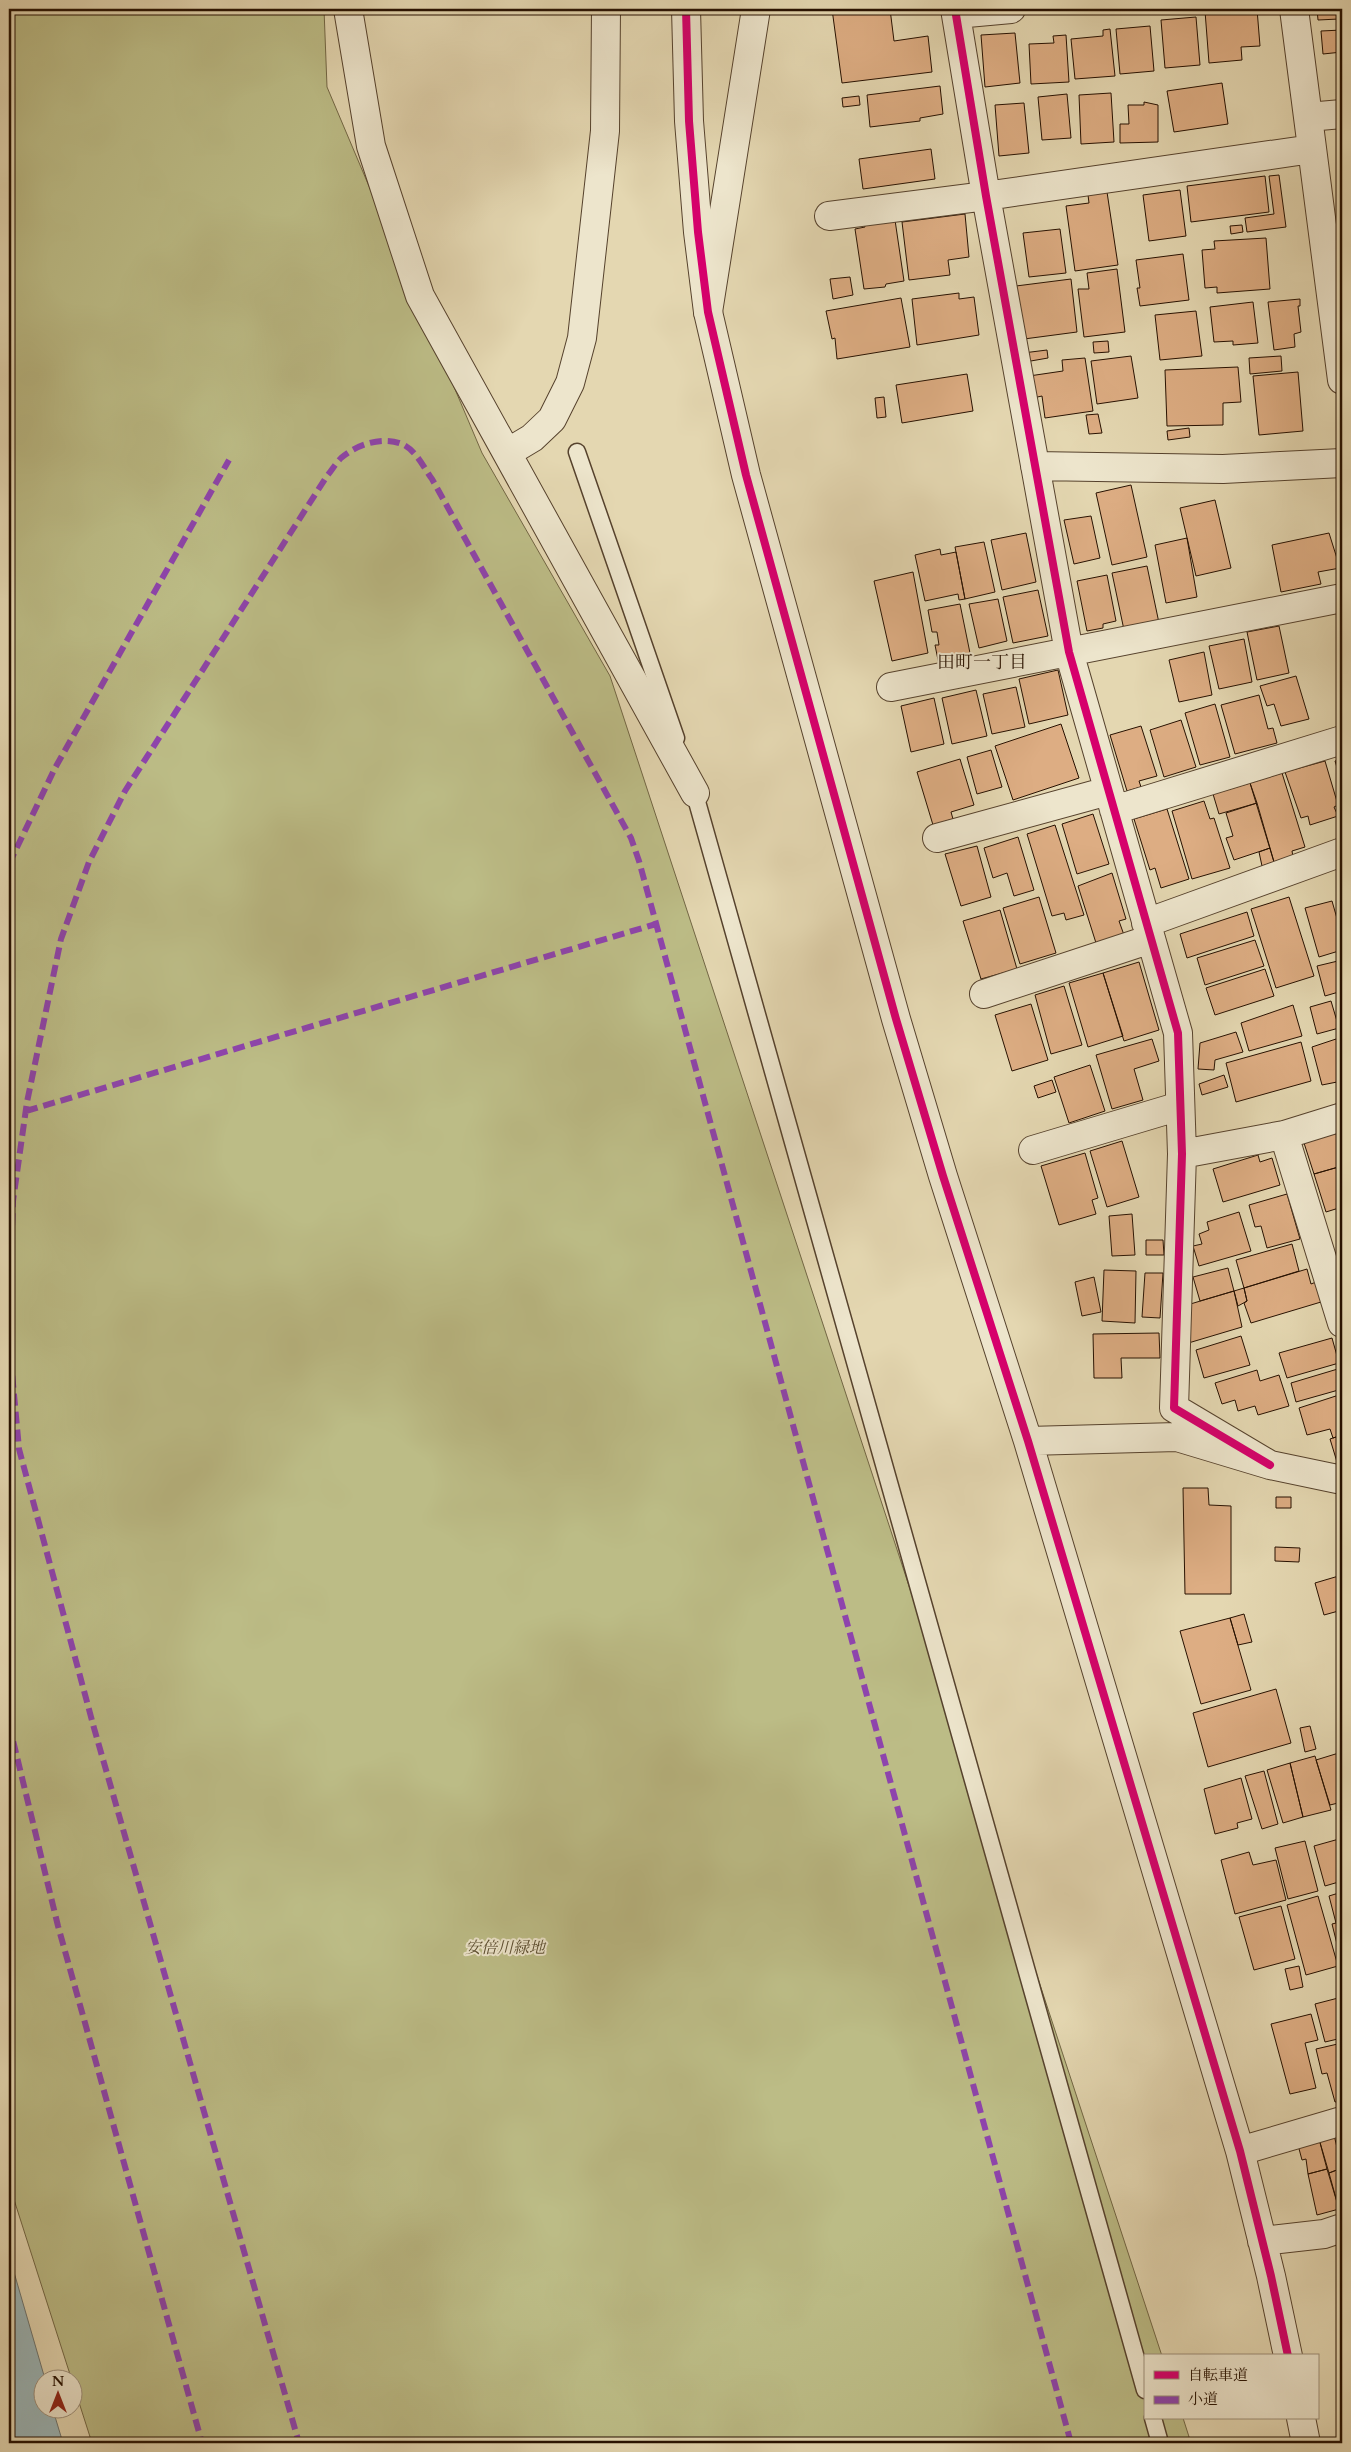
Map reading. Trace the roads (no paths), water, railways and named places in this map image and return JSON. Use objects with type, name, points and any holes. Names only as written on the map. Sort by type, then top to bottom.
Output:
[{"type":"street","points":[[348,9],[371,146],[420,296],[695,793]]},
{"type":"street","points":[[507,454],[532,438],[552,419],[570,384],[582,338],[604,131],[606,9]]},
{"type":"street","points":[[686,9],[689,121],[698,232],[708,312],[746,476],[896,1019],[943,1176],[1028,1441],[1240,2151],[1288,2354]]},
{"type":"street","points":[[708,312],[756,9]]},
{"type":"street","points":[[1011,9],[955,11],[986,196],[1069,652],[1178,1033],[1182,1154],[1174,1408],[1270,1465]]},
{"type":"street","points":[[1294,9],[1342,380]]},
{"type":"street","points":[[1308,117],[1342,114]]},
{"type":"street","points":[[829,216],[986,196],[1312,149]]},
{"type":"street","points":[[1035,466],[1223,469],[1342,463]]},
{"type":"street","points":[[891,687],[1342,598]]},
{"type":"street","points":[[937,838],[1111,800],[1342,740]]},
{"type":"street","points":[[984,994],[1148,931],[1342,852]]},
{"type":"street","points":[[1033,1150],[1180,1106]]},
{"type":"street","points":[[1182,1154],[1284,1135],[1342,1117]]},
{"type":"street","points":[[1284,1135],[1342,1323]]},
{"type":"street","points":[[1028,1441],[1177,1437],[1270,1465],[1342,1480]]},
{"type":"street","points":[[1240,2151],[1342,2121]]},
{"type":"street","points":[[1262,2241],[1324,2234],[1342,2228]]},
{"type":"street","points":[[1301,2420],[1306,2443]]},
{"type":"lane","points":[[577,452],[695,793],[1144,2386]]},
{"type":"lane","points":[[1154,2420],[1160,2443]]},
{"type":"water","points":[[9,2255],[42,2370],[32,2370],[32,2420],[56,2420],[63,2443],[9,2443]]},
{"type":"district","name":"田町一丁目","points":[[982,662]]},
{"type":"park label","name":"安倍川緑地","points":[[505,1947]]}]
